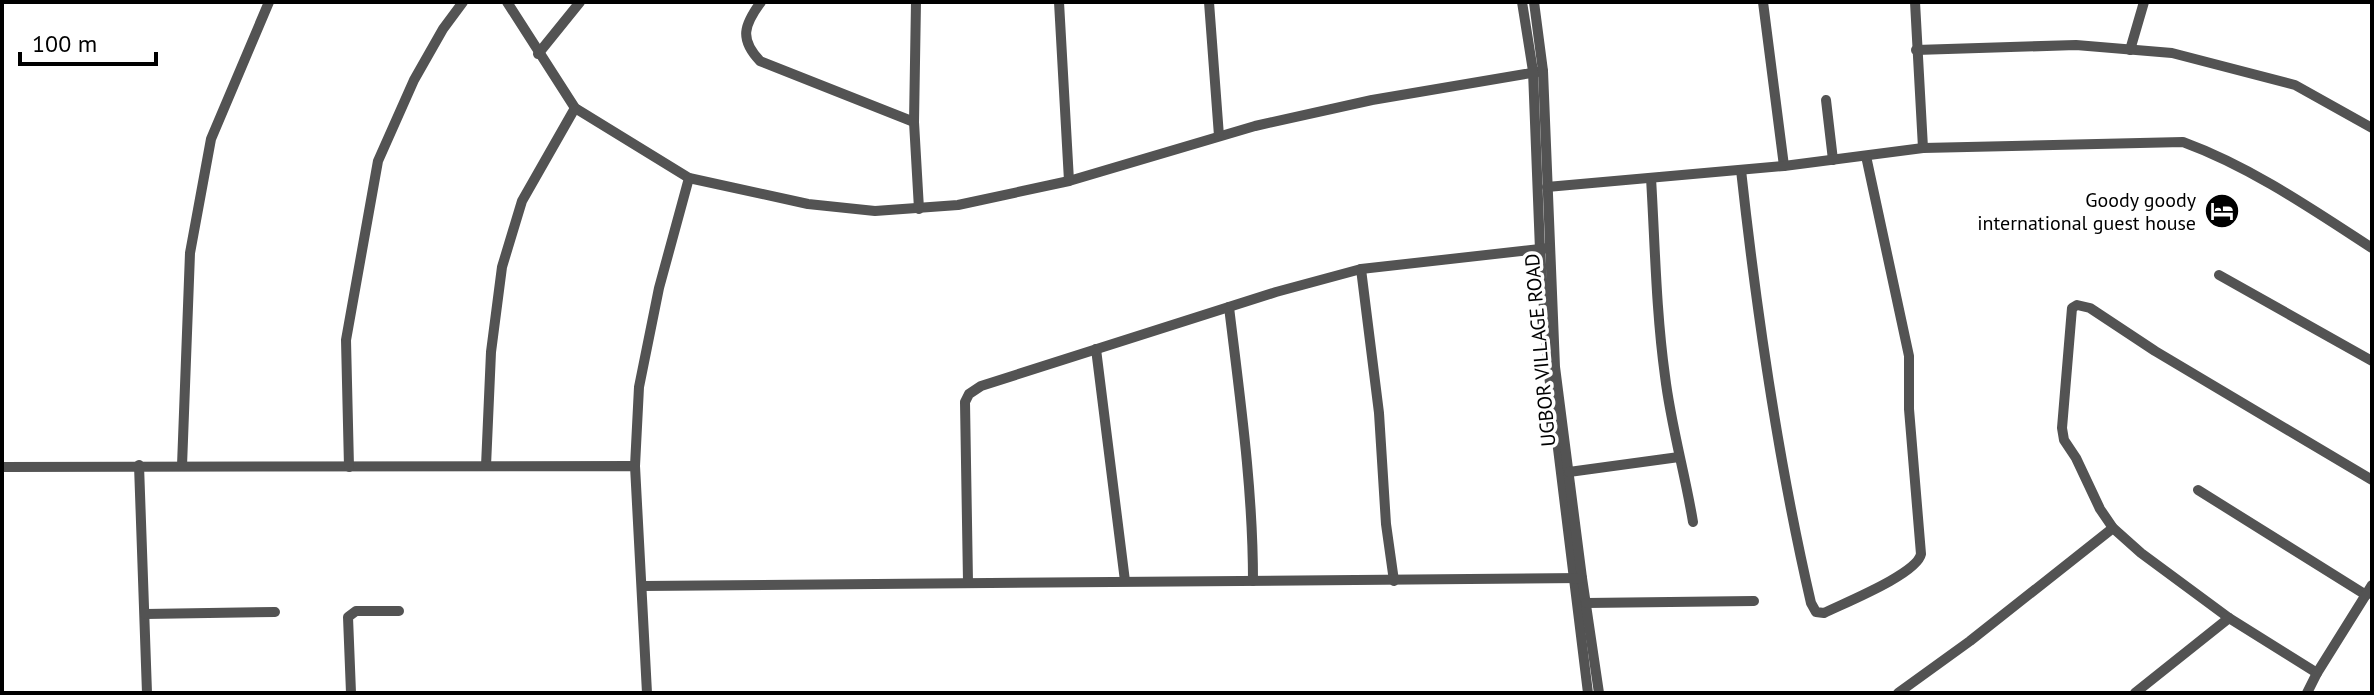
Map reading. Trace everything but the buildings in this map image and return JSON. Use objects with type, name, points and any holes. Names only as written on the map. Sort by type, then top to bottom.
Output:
[{"type":"street","points":[[182,466],[190,253],[211,139],[269,2]]},
{"type":"street","points":[[349,467],[346,340],[378,161],[414,80],[443,29],[463,2]]},
{"type":"street","points":[[507,2],[575,108],[689,178],[808,204],[875,211],[958,205],[1069,181],[1219,136],[1372,100],[1538,71]]},
{"type":"street","points":[[538,54],[580,2]]},
{"type":"street","points":[[761,2],[751,16],[746,38],[752,53],[760,61],[914,122]]},
{"type":"street","points":[[916,2],[914,122],[919,209]]},
{"type":"street","points":[[1059,2],[1069,181]]},
{"type":"street","points":[[1209,2],[1219,136]]},
{"type":"street","name":"UGBOR VILLAGE ROAD","points":[[1522,2],[1538,71],[1548,367],[1577,578],[1586,603],[1599,693]]},
{"type":"street","name":"UGBOR VILLAGE ROAD","points":[[1534,2],[1547,187],[1544,249],[1569,472],[1588,693]]},
{"type":"street","points":[[1763,2],[1784,166]]},
{"type":"street","points":[[1915,2],[1923,148]]},
{"type":"street","points":[[2130,50],[2144,2]]},
{"type":"street","points":[[1916,50],[2076,45],[2172,53],[2295,85],[2372,128]]},
{"type":"street","points":[[1826,100],[1833,160]]},
{"type":"street","points":[[486,466],[491,352],[502,267],[522,201],[575,108]]},
{"type":"street","points":[[1547,187],[1784,166],[1923,148],[2183,142],[2281,190],[2372,248]]},
{"type":"street","points":[[1741,170],[1758,320],[1794,531],[1811,603],[1816,612],[1824,613],[1905,571],[1920,561],[1921,554],[1909,409],[1909,356],[1866,156]]},
{"type":"street","points":[[647,693],[635,466],[639,387],[659,288],[689,178]]},
{"type":"street","points":[[1651,178],[1664,376],[1693,522]]},
{"type":"street","points":[[968,582],[965,402],[969,394],[981,386],[1229,307],[1361,269],[1544,249]]},
{"type":"street","points":[[1361,269],[1379,413],[1386,524],[1394,581]]},
{"type":"street","points":[[2219,275],[2372,361]]},
{"type":"street","points":[[2317,673],[2229,618],[2141,553],[2113,528],[2100,509],[2064,440],[2062,428],[2072,308],[2077,305],[2090,308],[2155,351],[2372,480]]},
{"type":"street","points":[[1229,307],[1244,431],[1253,540],[1253,581]]},
{"type":"street","points":[[1096,349],[1125,581]]},
{"type":"street","points":[[1569,472],[1679,457]]},
{"type":"street","points":[[139,465],[147,693]]},
{"type":"street","points":[[2,467],[635,466]]},
{"type":"street","points":[[2198,490],[2369,590],[2307,693]]},
{"type":"street","points":[[1898,693],[1970,641],[2113,528]]},
{"type":"street","points":[[642,586],[1577,578]]},
{"type":"street","points":[[1586,603],[1754,601]]},
{"type":"street","points":[[351,693],[348,617],[356,611],[399,611]]},
{"type":"street","points":[[145,614],[275,612]]},
{"type":"street","points":[[2135,693],[2229,618]]},
{"type":"place","name":"Goody goody international guest house","points":[[2222,211]]}]
